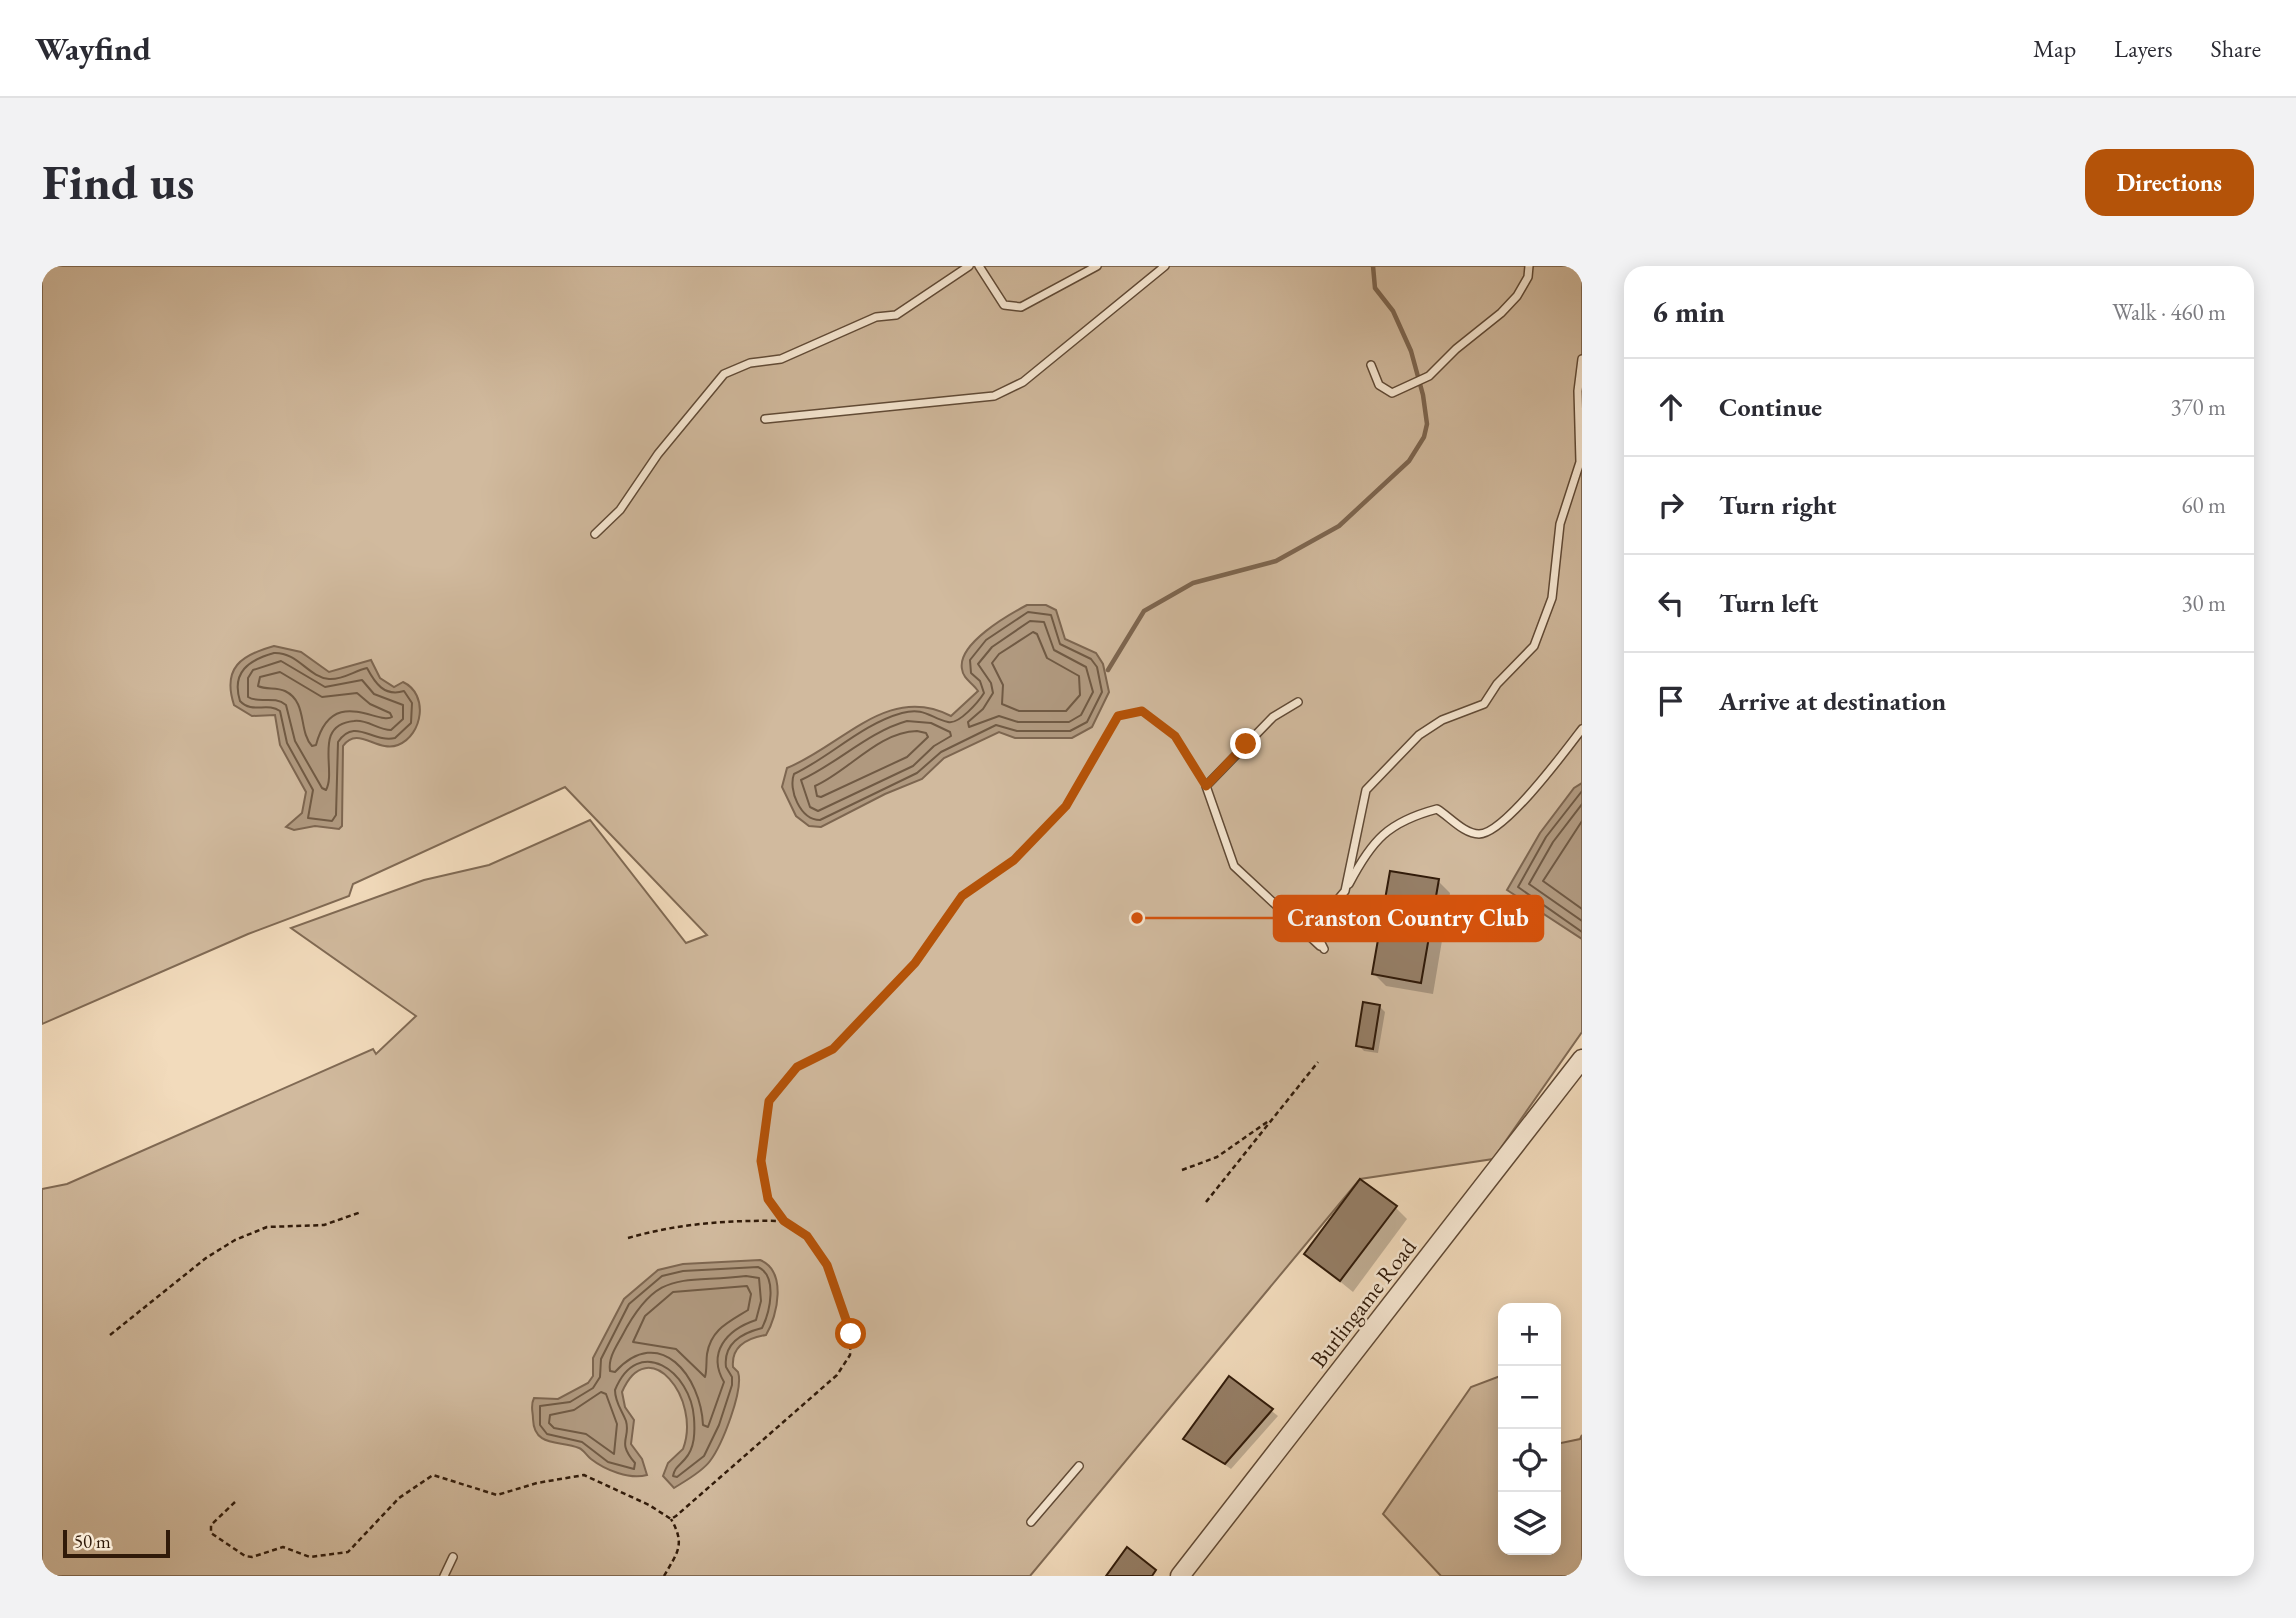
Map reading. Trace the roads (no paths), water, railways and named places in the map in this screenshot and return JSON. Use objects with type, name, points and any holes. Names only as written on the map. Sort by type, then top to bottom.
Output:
[{"type":"street","name":"Burlingame Road","points":[[1180,1576],[1582,1059]]},
{"type":"lane","points":[[595,534],[620,510],[659,454],[724,374],[750,363],[781,359],[876,317],[896,315],[969,266]]},
{"type":"lane","points":[[979,266],[1004,305],[1021,306],[1097,266]]},
{"type":"lane","points":[[765,419],[994,396],[1023,382],[1166,266]]},
{"type":"lane","points":[[1370,365],[1379,385],[1392,393],[1429,376],[1517,296],[1528,277],[1529,266]]},
{"type":"lane","points":[[1345,891],[1366,790],[1419,735],[1442,720],[1483,704],[1497,684],[1534,646],[1552,598],[1560,524],[1580,462],[1578,391],[1582,359]]},
{"type":"lane","points":[[1298,702],[1273,717],[1206,786],[1234,866],[1324,949],[1317,936],[1320,921],[1345,891],[1362,858],[1378,837],[1407,817],[1437,809],[1466,831],[1481,834],[1495,827],[1547,776],[1582,729]]},
{"type":"lane","points":[[1031,1522],[1079,1466]]},
{"type":"lane","points":[[444,1576],[453,1557]]},
{"type":"water","points":[[1027,605],[1046,605],[1056,610],[1065,639],[1096,653],[1103,664],[1109,692],[1092,727],[1072,738],[1015,738],[999,732],[944,758],[922,779],[885,794],[821,827],[809,826],[796,816],[782,787],[787,768],[886,712],[907,707],[928,708],[951,716],[978,691],[962,669],[967,650],[986,631]]},
{"type":"water","points":[[274,646],[301,652],[329,672],[371,660],[380,678],[394,687],[403,682],[417,696],[420,714],[413,733],[406,740],[398,745],[383,746],[355,738],[343,746],[342,826],[339,829],[315,826],[294,830],[286,827],[302,813],[306,792],[280,745],[275,715],[252,716],[234,705],[231,681],[237,665],[252,654]]},
{"type":"water","points":[[1582,783],[1582,939],[1507,890],[1540,833],[1574,788]]},
{"type":"water","points":[[760,1260],[769,1266],[777,1283],[774,1316],[766,1335],[742,1344],[735,1354],[733,1367],[738,1372],[739,1380],[735,1404],[715,1453],[698,1473],[674,1488],[663,1476],[668,1463],[683,1449],[687,1430],[685,1410],[679,1393],[658,1370],[645,1368],[633,1375],[622,1392],[625,1407],[634,1420],[631,1444],[642,1459],[647,1475],[618,1473],[597,1463],[579,1448],[549,1441],[538,1435],[533,1419],[534,1398],[558,1399],[588,1383],[593,1376],[593,1358],[624,1299],[658,1270],[683,1264]]},
{"type":"waterway","points":[[1108,670],[1144,611],[1193,583],[1276,561],[1339,526],[1409,461],[1424,437],[1427,424],[1423,395],[1411,351],[1393,311],[1375,288],[1373,266]]},
{"type":"place","name":"Cranston Country Club","points":[[1137,918]]}]
